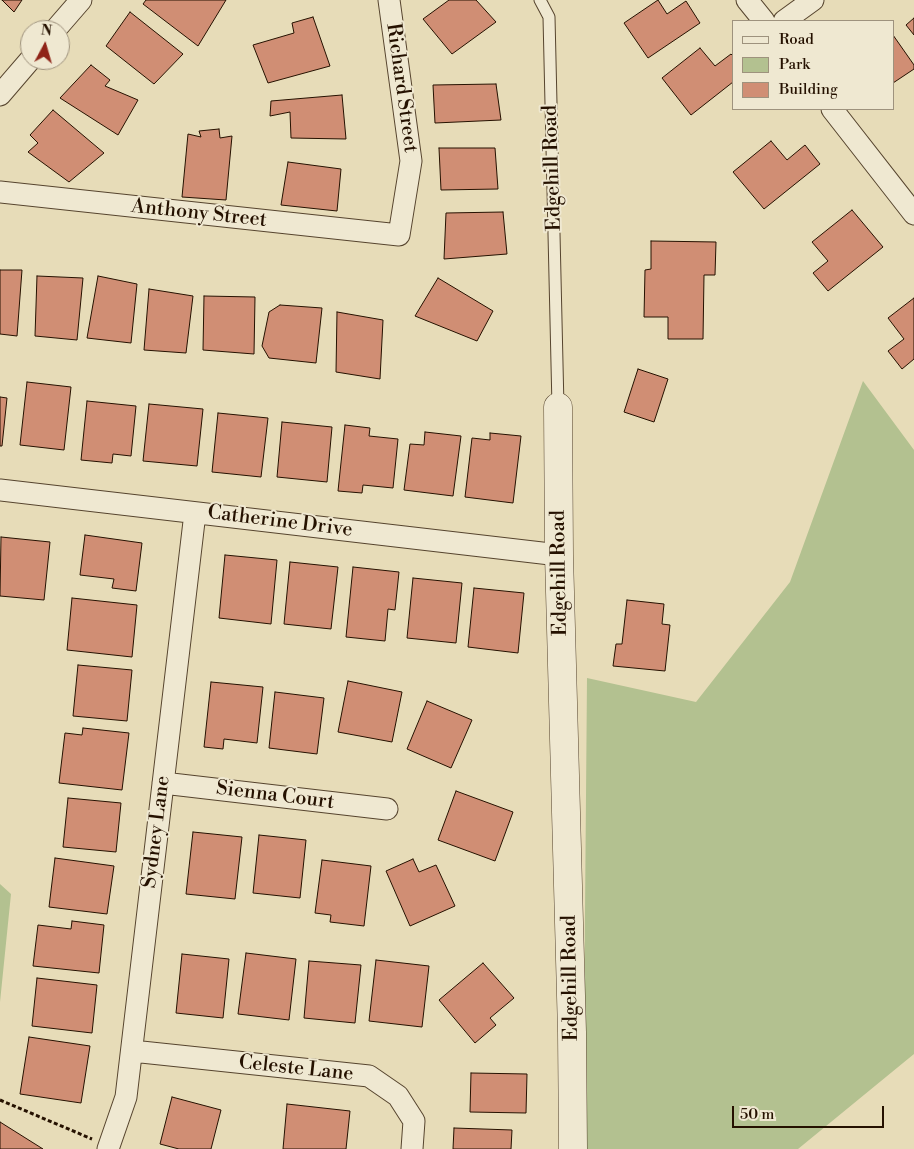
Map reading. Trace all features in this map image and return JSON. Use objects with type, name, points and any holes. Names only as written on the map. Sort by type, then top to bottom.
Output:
[{"type":"street","points":[[64,20],[81,0]]},
{"type":"street","name":"Richard Street","points":[[389,0],[411,161],[399,236]]},
{"type":"street","points":[[747,0],[763,20]]},
{"type":"street","points":[[785,20],[813,0]]},
{"type":"street","points":[[0,95],[21,70]]},
{"type":"street","points":[[833,110],[914,214]]},
{"type":"street","name":"Anthony Street","points":[[0,192],[399,236]]},
{"type":"street","name":"Edgehill Road","points":[[558,407],[559,555],[572,1032],[573,1149]]},
{"type":"street","name":"Catherine Drive","points":[[0,490],[559,555]]},
{"type":"street","name":"Sydney Lane","points":[[108,1147],[126,1097],[195,513]]},
{"type":"street","name":"Sienna Court","points":[[163,783],[387,809]]},
{"type":"street","name":"Celeste Lane","points":[[132,1051],[370,1076],[398,1096],[414,1121],[412,1149]]},
{"type":"lane","name":"Edgehill Road","points":[[540,0],[549,17],[558,407]]},
{"type":"path","points":[[0,1100],[108,1147]]},
{"type":"green space","points":[[863,381],[914,450],[914,1054],[798,1149],[583,1149],[587,678],[696,702],[790,582]]},
{"type":"green space","points":[[0,884],[11,894],[0,1002]]},
{"type":"building","points":[[2,0],[22,0],[14,12]]},
{"type":"building","points":[[146,0],[226,0],[198,46],[143,4]]},
{"type":"building","points":[[449,0],[476,0],[496,22],[452,54],[423,19]]},
{"type":"building","points":[[658,0],[667,14],[686,1],[700,23],[648,58],[624,23]]},
{"type":"building","points":[[130,12],[183,54],[154,84],[106,46]]},
{"type":"building","points":[[313,17],[330,66],[268,83],[253,45],[294,33],[292,23]]},
{"type":"building","points":[[914,18],[914,35],[906,25]]},
{"type":"building","points":[[894,36],[914,65],[914,69],[894,82]]},
{"type":"building","points":[[700,48],[715,66],[732,55],[732,83],[691,115],[662,78]]},
{"type":"building","points":[[91,65],[110,80],[105,86],[138,100],[118,135],[60,98]]},
{"type":"building","points":[[496,84],[501,120],[435,123],[433,85]]},
{"type":"building","points":[[342,95],[346,139],[291,138],[290,112],[270,116],[271,101]]},
{"type":"building","points":[[53,110],[104,153],[69,182],[28,152],[38,143],[30,135]]},
{"type":"building","points":[[219,129],[220,138],[232,136],[226,200],[182,197],[188,134],[201,137],[199,131]]},
{"type":"building","points":[[771,141],[787,160],[805,145],[820,164],[764,209],[733,172]]},
{"type":"building","points":[[439,148],[495,148],[498,189],[441,190]]},
{"type":"building","points":[[288,162],[341,169],[337,211],[281,205]]},
{"type":"building","points":[[852,210],[883,247],[828,291],[813,273],[828,261],[812,242]]},
{"type":"building","points":[[503,212],[507,254],[444,259],[446,213]]},
{"type":"building","points":[[651,241],[716,242],[715,275],[704,275],[703,339],[668,339],[668,317],[644,317],[645,270],[651,269]]},
{"type":"building","points":[[0,270],[22,270],[17,336],[0,334]]},
{"type":"building","points":[[37,276],[83,278],[77,340],[35,336]]},
{"type":"building","points":[[98,276],[137,284],[131,343],[87,338]]},
{"type":"building","points":[[438,278],[493,311],[477,341],[415,316]]},
{"type":"building","points":[[149,289],[193,296],[186,353],[144,350]]},
{"type":"building","points":[[204,296],[255,297],[254,354],[203,350]]},
{"type":"building","points":[[914,298],[914,359],[902,369],[888,351],[904,339],[888,318]]},
{"type":"building","points":[[280,305],[322,308],[316,363],[269,358],[262,346],[269,312]]},
{"type":"building","points":[[337,312],[383,320],[380,379],[336,372]]},
{"type":"building","points":[[638,369],[668,379],[654,422],[624,412]]},
{"type":"building","points":[[27,382],[71,387],[64,450],[20,445]]},
{"type":"building","points":[[0,397],[7,398],[2,446],[0,446]]},
{"type":"building","points":[[87,401],[136,406],[131,456],[113,454],[112,463],[81,460]]},
{"type":"building","points":[[149,404],[203,409],[197,466],[143,461]]},
{"type":"building","points":[[218,413],[268,418],[261,477],[212,472]]},
{"type":"building","points":[[282,422],[332,427],[327,482],[277,477]]},
{"type":"building","points":[[345,425],[370,428],[369,436],[398,439],[393,488],[363,485],[362,493],[338,491]]},
{"type":"building","points":[[425,432],[461,436],[453,496],[404,490],[410,444],[424,445]]},
{"type":"building","points":[[490,433],[521,436],[513,503],[465,497],[472,438],[490,440]]},
{"type":"building","points":[[85,535],[142,543],[136,591],[112,588],[114,579],[80,575]]},
{"type":"building","points":[[1,537],[50,542],[44,600],[0,596]]},
{"type":"building","points":[[225,555],[277,560],[271,624],[219,618]]},
{"type":"building","points":[[290,562],[338,567],[331,629],[284,624]]},
{"type":"building","points":[[353,567],[399,572],[395,610],[388,609],[385,641],[346,637]]},
{"type":"building","points":[[413,578],[462,583],[456,643],[407,638]]},
{"type":"building","points":[[474,588],[524,593],[518,653],[468,647]]},
{"type":"building","points":[[72,598],[137,605],[132,657],[67,650]]},
{"type":"building","points":[[627,600],[664,604],[662,624],[670,625],[665,671],[613,666],[616,644],[622,644]]},
{"type":"building","points":[[78,665],[132,670],[127,721],[73,716]]},
{"type":"building","points":[[348,681],[402,692],[392,742],[338,732]]},
{"type":"building","points":[[211,682],[263,687],[257,743],[224,739],[223,749],[204,747]]},
{"type":"building","points":[[275,692],[324,698],[317,754],[269,748]]},
{"type":"building","points":[[427,701],[472,720],[451,768],[407,749]]},
{"type":"building","points":[[83,728],[129,733],[122,790],[59,783],[65,733],[82,735]]},
{"type":"building","points":[[456,791],[513,812],[495,861],[438,840]]},
{"type":"building","points":[[68,798],[121,803],[116,852],[63,847]]},
{"type":"building","points":[[193,832],[242,837],[235,899],[186,894]]},
{"type":"building","points":[[259,835],[306,840],[300,898],[253,893]]},
{"type":"building","points":[[55,858],[114,866],[107,914],[49,907]]},
{"type":"building","points":[[413,859],[419,872],[436,865],[455,906],[410,926],[386,871]]},
{"type":"building","points":[[322,860],[371,866],[364,926],[330,922],[331,915],[315,913]]},
{"type":"building","points":[[72,921],[104,925],[99,973],[33,966],[38,925],[71,929]]},
{"type":"building","points":[[246,953],[296,959],[289,1020],[238,1014]]},
{"type":"building","points":[[182,954],[229,959],[223,1018],[176,1013]]},
{"type":"building","points":[[376,960],[429,966],[422,1027],[369,1021]]},
{"type":"building","points":[[309,961],[361,965],[355,1023],[304,1018]]},
{"type":"building","points":[[483,963],[514,998],[490,1018],[496,1025],[475,1043],[439,1000]]},
{"type":"building","points":[[37,978],[97,985],[92,1033],[32,1026]]},
{"type":"building","points":[[29,1037],[90,1046],[81,1103],[20,1094]]},
{"type":"building","points":[[471,1073],[527,1074],[526,1113],[470,1112]]},
{"type":"building","points":[[172,1097],[221,1110],[211,1149],[179,1149],[160,1144]]},
{"type":"building","points":[[287,1104],[350,1111],[346,1149],[283,1149]]},
{"type":"building","points":[[0,1122],[43,1149],[0,1149]]},
{"type":"building","points":[[454,1128],[512,1130],[511,1149],[453,1149]]}]
